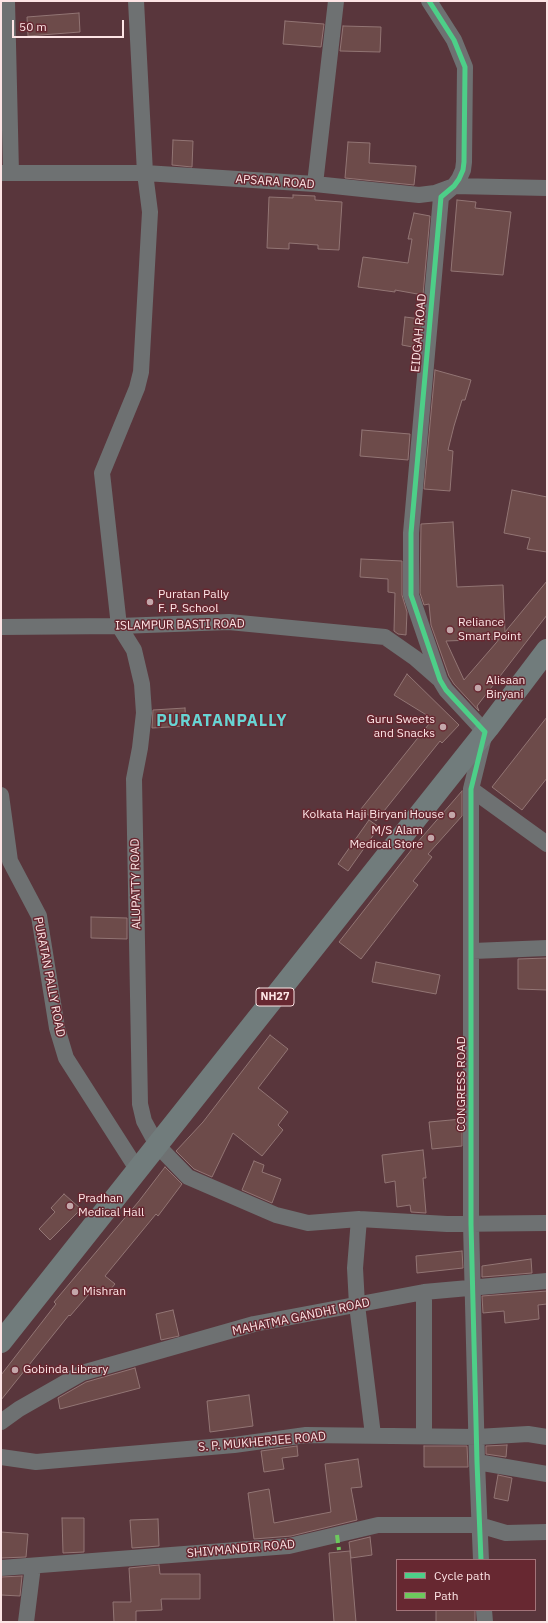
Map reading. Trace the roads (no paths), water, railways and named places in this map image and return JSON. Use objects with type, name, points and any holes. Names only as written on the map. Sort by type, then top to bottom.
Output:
[{"type":"main road","name":"NH27","points":[[1,1342],[485,732],[547,650]]},
{"type":"street","points":[[6,173],[7,1]]},
{"type":"street","points":[[119,626],[102,473],[141,372],[150,212],[145,173],[136,1]]},
{"type":"street","points":[[315,184],[336,1]]},
{"type":"street","name":"EIDGAH ROAD","points":[[429,1],[454,40],[465,67],[463,170],[454,186],[441,197],[411,533],[411,595],[440,680]]},
{"type":"street","name":"APSARA ROAD","points":[[6,173],[145,173],[315,184],[420,195],[435,193],[454,186],[547,188]]},
{"type":"street","name":"ISLAMPUR BASTI ROAD","points":[[1,627],[119,626],[229,622],[386,637],[415,658],[440,680]]},
{"type":"street","name":"ALUPATTY ROAD","points":[[119,626],[134,650],[142,684],[144,713],[140,748],[134,779],[140,1097],[144,1121],[157,1145],[188,1177],[276,1215],[308,1223],[360,1219],[471,1224],[547,1223]]},
{"type":"street","points":[[440,680],[446,690],[485,732]]},
{"type":"street","name":"CONGRESS ROAD","points":[[481,1559],[476,1437],[474,1289],[471,1224],[473,951],[471,789],[485,732]]},
{"type":"street","points":[[471,789],[547,844]]},
{"type":"street","name":"PURATAN PALLY ROAD","points":[[1,795],[10,861],[39,916],[57,1028],[66,1058],[137,1169]]},
{"type":"street","points":[[473,951],[547,948]]},
{"type":"street","points":[[360,1219],[355,1268],[373,1435]]},
{"type":"street","name":"MAHATMA GANDHI ROAD","points":[[1,1422],[19,1408],[82,1374],[254,1324],[424,1292],[474,1289],[547,1281]]},
{"type":"street","points":[[424,1292],[424,1436]]},
{"type":"street","name":"S. P. MUKHERJEE ROAD","points":[[1,1457],[36,1462],[234,1445],[306,1435],[476,1437],[528,1434],[547,1437]]},
{"type":"street","points":[[477,1462],[547,1474]]},
{"type":"street","name":"SHIVMANDIR ROAD","points":[[1,1568],[289,1546],[378,1526],[479,1525],[506,1533],[547,1532]]},
{"type":"street","points":[[26,1622],[33,1566]]},
{"type":"street","points":[[484,1611],[485,1622]]},
{"type":"place","name":"Puratan Pally F. P. School","points":[[150,602]]},
{"type":"place","name":"Reliance Smart Point","points":[[450,630]]},
{"type":"place","name":"Alisaan Biryani","points":[[478,688]]},
{"type":"place","name":"Guru Sweets and Snacks","points":[[443,727]]},
{"type":"place","name":"Kolkata Haji Biryani House","points":[[452,815]]},
{"type":"place","name":"M/S Alam Medical Store","points":[[431,838]]},
{"type":"place","name":"Pradhan Medical Hall","points":[[70,1206]]},
{"type":"place","name":"Mishran","points":[[75,1292]]},
{"type":"place","name":"Gobinda Library","points":[[15,1370]]},
{"type":"district","name":"PURATANPALLY","points":[[222,721]]}]
